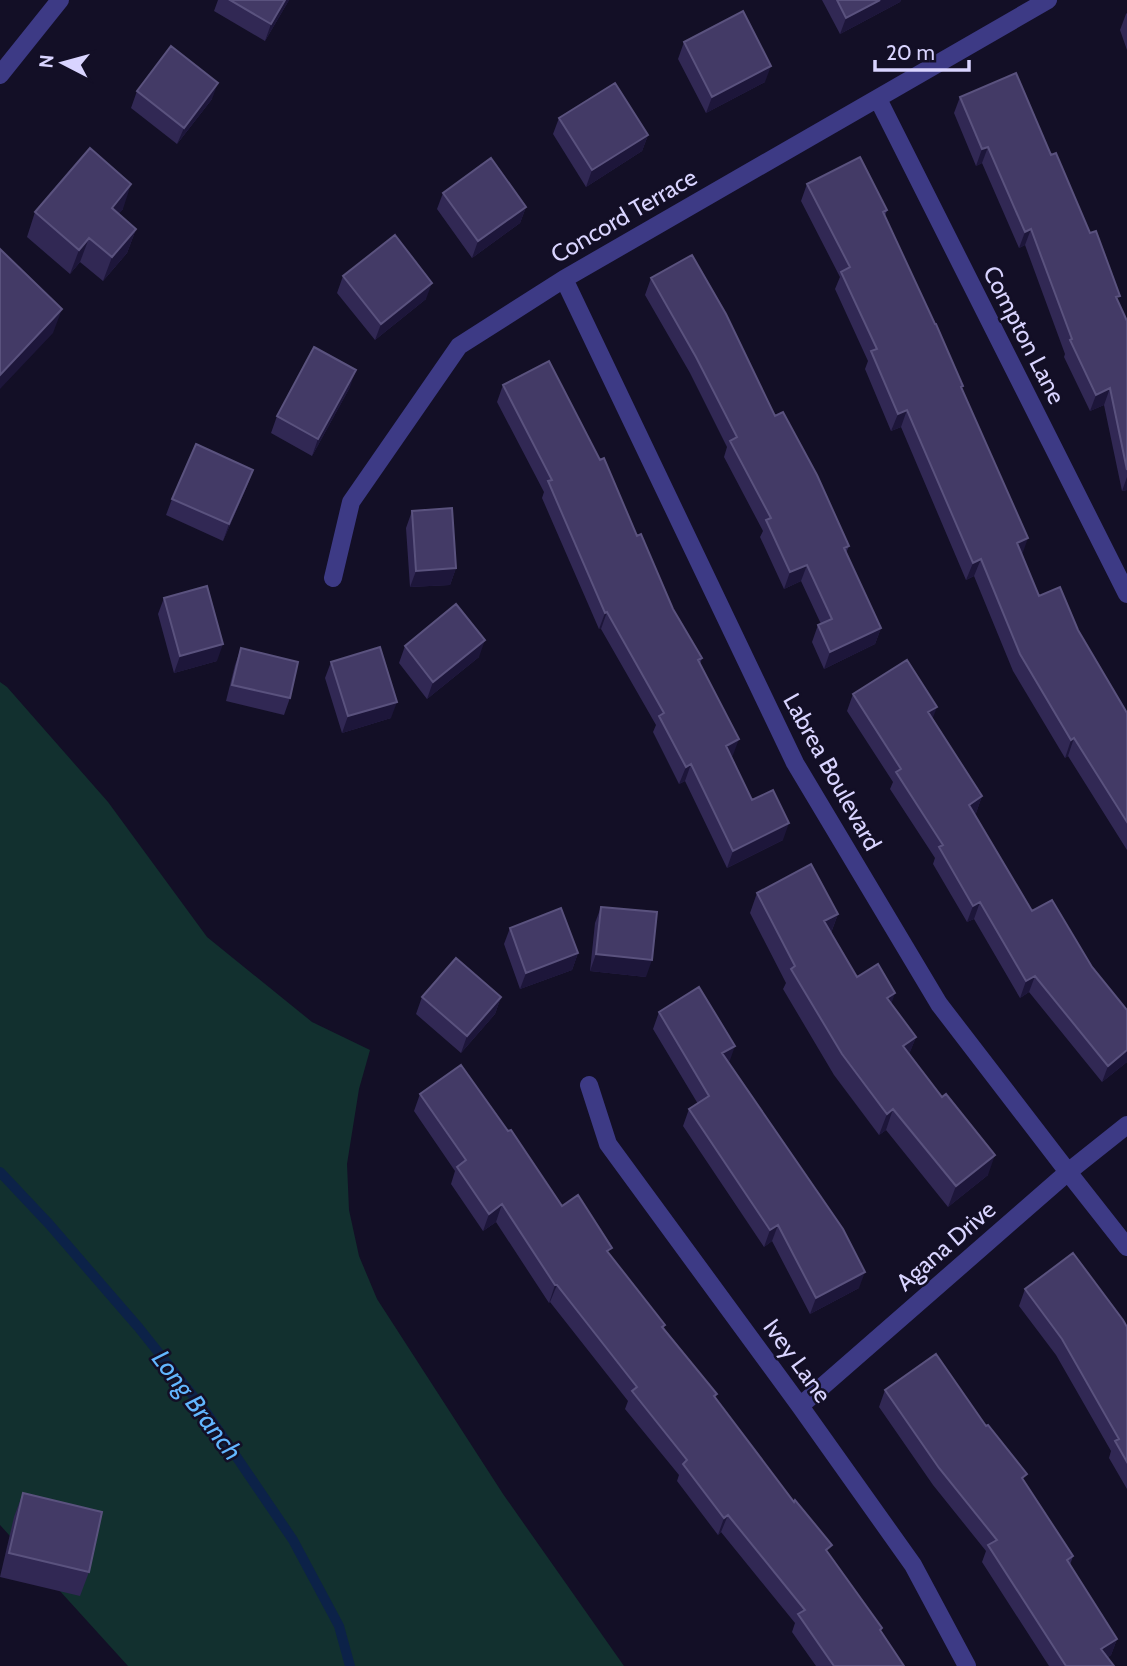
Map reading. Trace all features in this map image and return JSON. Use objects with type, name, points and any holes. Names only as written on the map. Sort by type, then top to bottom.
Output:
[{"type":"street","points":[[0,75],[60,0]]},
{"type":"street","name":"Concord Terrace","points":[[333,578],[351,502],[459,346],[564,279],[1048,0]]},
{"type":"street","name":"Compton Lane","points":[[878,99],[1127,594]]},
{"type":"street","name":"Labrea Boulevard","points":[[564,279],[795,763],[939,1004],[1127,1247]]},
{"type":"street","name":"Ivey Lane","points":[[589,1085],[608,1144],[913,1565],[967,1666]]},
{"type":"street","name":"Agana Drive","points":[[800,1406],[1068,1172],[1127,1125]]},
{"type":"green space","points":[[0,682],[108,802],[207,937],[312,1022],[370,1050],[359,1089],[347,1164],[349,1210],[359,1256],[377,1299],[503,1494],[624,1666],[128,1666],[0,1525]]},
{"type":"building","points":[[230,0],[285,0],[271,24]]},
{"type":"building","points":[[837,0],[880,0],[846,18]]},
{"type":"building","points":[[743,11],[771,66],[712,97],[684,42]]},
{"type":"building","points":[[171,46],[218,83],[184,128],[137,91]]},
{"type":"building","points":[[1016,73],[1051,155],[1056,153],[1090,233],[1096,231],[1120,296],[1116,297],[1127,321],[1127,470],[1110,388],[1096,395],[1070,340],[1072,339],[1031,229],[1025,232],[988,147],[982,149],[960,97]]},
{"type":"building","points":[[615,83],[648,135],[592,170],[559,118]]},
{"type":"building","points":[[90,148],[131,184],[112,208],[136,229],[112,257],[89,238],[79,250],[35,212]]},
{"type":"building","points":[[860,157],[887,210],[883,212],[936,324],[1028,538],[1017,543],[1039,596],[1060,587],[1078,630],[1127,713],[1127,822],[1074,738],[1071,740],[1020,654],[981,559],[973,563],[907,410],[898,414],[871,351],[877,349],[841,272],[850,267],[807,184]]},
{"type":"building","points":[[491,158],[526,207],[478,241],[443,193]]},
{"type":"building","points":[[395,235],[432,283],[381,324],[343,276]]},
{"type":"building","points":[[0,249],[62,309],[0,375]]},
{"type":"building","points":[[692,255],[726,314],[775,416],[783,412],[817,475],[849,546],[844,548],[881,628],[830,652],[818,625],[832,619],[807,565],[790,572],[766,520],[771,518],[730,441],[737,437],[651,278]]},
{"type":"building","points":[[314,347],[356,370],[318,439],[277,416]]},
{"type":"building","points":[[549,361],[600,460],[604,458],[637,536],[641,534],[673,609],[702,658],[698,660],[739,739],[726,746],[752,800],[773,790],[789,823],[733,851],[691,764],[686,767],[659,716],[664,713],[607,612],[605,613],[548,481],[552,480],[503,385]]},
{"type":"building","points":[[196,444],[253,470],[229,524],[172,499]]},
{"type":"building","points":[[452,508],[456,568],[416,571],[412,511]]},
{"type":"building","points":[[207,586],[223,644],[180,656],[164,598]]},
{"type":"building","points":[[456,604],[485,640],[433,682],[405,646]]},
{"type":"building","points":[[380,647],[397,702],[348,716],[331,662]]},
{"type":"building","points":[[241,648],[298,662],[290,698],[232,685]]},
{"type":"building","points":[[907,660],[937,707],[928,712],[982,796],[969,805],[1032,911],[1052,900],[1092,967],[1127,1010],[1127,1050],[1108,1066],[1035,976],[1026,981],[980,902],[973,906],[939,847],[943,845],[896,772],[901,769],[853,694]]},
{"type":"building","points":[[811,864],[838,914],[824,921],[857,977],[878,964],[895,993],[887,998],[916,1037],[903,1046],[942,1097],[946,1094],[995,1155],[956,1186],[893,1109],[887,1114],[842,1054],[791,969],[795,966],[757,893]]},
{"type":"building","points":[[601,907],[657,912],[652,960],[596,954]]},
{"type":"building","points":[[561,908],[578,953],[526,973],[510,928]]},
{"type":"building","points":[[456,958],[501,997],[467,1036],[422,997]]},
{"type":"building","points":[[699,987],[735,1046],[722,1053],[843,1229],[865,1272],[816,1298],[778,1225],[770,1230],[689,1109],[709,1096],[659,1012]]},
{"type":"building","points":[[461,1065],[508,1131],[511,1130],[562,1206],[578,1195],[612,1248],[607,1251],[665,1325],[662,1327],[717,1394],[714,1396],[794,1502],[795,1500],[832,1545],[826,1550],[882,1628],[880,1630],[904,1666],[834,1666],[798,1614],[805,1610],[728,1515],[724,1518],[683,1464],[687,1460],[632,1391],[637,1387],[555,1285],[502,1204],[489,1214],[457,1167],[466,1160],[420,1094]]},
{"type":"building","points":[[1073,1253],[1127,1327],[1127,1462],[1115,1441],[1119,1439],[1062,1339],[1025,1289]]},
{"type":"building","points":[[936,1354],[986,1426],[988,1425],[1027,1474],[1022,1478],[1073,1556],[1067,1560],[1117,1639],[1101,1649],[1114,1666],[1066,1666],[988,1545],[997,1540],[939,1468],[885,1390]]},
{"type":"building","points":[[23,1493],[102,1512],[89,1572],[9,1553]]},
{"type":"waterway","name":"Long Branch","points":[[0,1172],[139,1328],[206,1412],[293,1540],[339,1626],[350,1666]]}]
